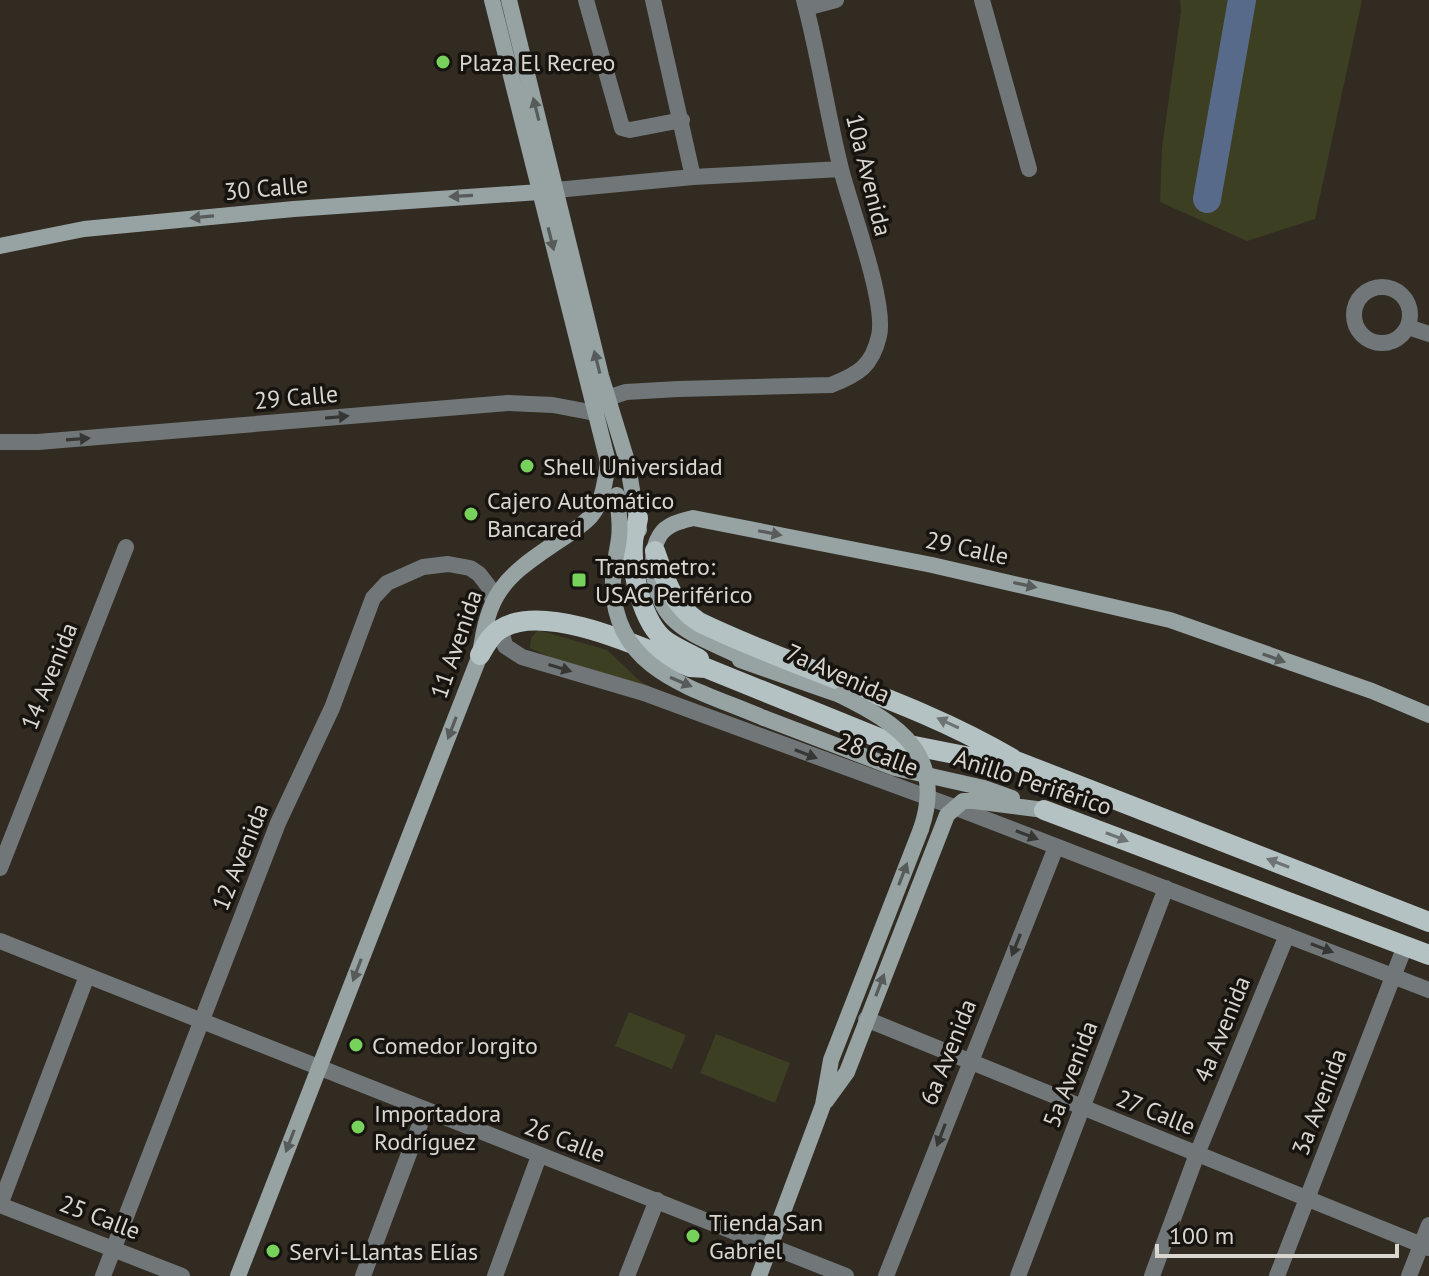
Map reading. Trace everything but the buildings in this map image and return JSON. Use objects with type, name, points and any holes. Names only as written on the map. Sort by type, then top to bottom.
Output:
[{"type":"main road","points":[[638,518],[633,555],[638,591],[646,616],[665,640],[698,658],[706,668]]},
{"type":"main road","points":[[655,551],[672,595],[699,622],[913,708],[973,735],[1016,761]]},
{"type":"main road","name":"Anillo Periférico","points":[[501,629],[526,621],[549,621],[587,630],[690,667],[706,668],[884,740],[970,757],[1016,761],[1429,922]]},
{"type":"main road","points":[[480,655],[489,640],[501,629]]},
{"type":"main road","name":"Anillo Periférico","points":[[1044,810],[1429,955]]},
{"type":"street","name":"11 Avenida","points":[[492,0],[627,461],[638,518]]},
{"type":"street","name":"11 Avenida","points":[[238,1276],[480,655],[484,622],[493,601],[517,569],[591,516],[598,504],[608,463],[547,191],[509,0]]},
{"type":"street","points":[[586,0],[622,128],[630,130],[682,120]]},
{"type":"street","points":[[653,0],[693,177]]},
{"type":"street","points":[[805,4],[836,0]]},
{"type":"street","points":[[982,0],[1029,169]]},
{"type":"street","name":"10a Avenida","points":[[607,398],[626,392],[831,385],[851,377],[872,361],[880,332],[878,303],[841,169],[805,4]]},
{"type":"street","name":"30 Calle","points":[[0,246],[84,229],[294,209],[693,177],[841,169]]},
{"type":"street","points":[[1408,327],[1429,334]]},
{"type":"street","name":"29 Calle","points":[[0,442],[38,442],[508,403],[553,405],[595,413]]},
{"type":"street","name":"Anillo Periférico","points":[[608,463],[617,495],[619,536],[612,585],[616,611],[631,645],[660,674],[895,768],[984,788],[1044,810]]},
{"type":"street","name":"7a Avenida","points":[[638,518],[647,585],[661,619],[677,636],[727,658],[750,662],[840,695],[895,726],[911,743],[930,787],[921,829],[831,1060],[823,1105],[759,1276]]},
{"type":"street","name":"29 Calle","points":[[655,551],[661,534],[668,527],[693,518],[946,568],[1170,620],[1372,691],[1429,715]]},
{"type":"street","name":"14 Avenida","points":[[0,868],[126,547]]},
{"type":"street","points":[[655,551],[654,571],[658,589],[670,616],[685,628],[750,662]]},
{"type":"street","name":"12 Avenida","points":[[103,1276],[278,823],[332,708],[373,598],[387,583],[423,567],[448,564],[470,568],[479,574],[489,587],[493,601]]},
{"type":"street","name":"28 Calle","points":[[501,629],[505,646],[522,657],[644,693],[954,807],[1429,990]]},
{"type":"street","points":[[954,807],[963,801],[974,801],[1044,810]]},
{"type":"street","name":"7a Avenida","points":[[823,1105],[847,1072],[942,825],[954,807]]},
{"type":"street","name":"6a Avenida","points":[[886,1276],[1056,847]]},
{"type":"street","name":"5a Avenida","points":[[1018,1276],[1166,888]]},
{"type":"street","name":"4a Avenida","points":[[1152,1276],[1197,1154],[1287,935]]},
{"type":"street","name":"26 Calle","points":[[0,941],[846,1276]]},
{"type":"street","name":"3a Avenida","points":[[1277,1276],[1405,946]]},
{"type":"street","points":[[0,1205],[87,976]]},
{"type":"street","name":"27 Calle","points":[[866,1019],[1425,1246]]},
{"type":"street","points":[[363,1276],[425,1111]]},
{"type":"street","points":[[495,1276],[539,1156]]},
{"type":"street","points":[[627,1276],[657,1200]]},
{"type":"street","name":"25 Calle","points":[[0,1205],[182,1276]]},
{"type":"street","points":[[1409,1276],[1425,1246],[1429,1225]]},
{"type":"green space","points":[[1180,0],[1362,0],[1315,219],[1247,241],[1160,202],[1162,148]]},
{"type":"green space","points":[[538,630],[607,650],[640,681],[661,692],[556,660],[530,648],[531,638]]},
{"type":"green space","points":[[629,1012],[686,1035],[672,1069],[615,1046]]},
{"type":"green space","points":[[716,1034],[790,1063],[775,1103],[700,1073]]},
{"type":"waterway","points":[[1207,199],[1242,0]]},
{"type":"place","name":"Plaza El Recreo","points":[[443,62]]},
{"type":"place","name":"Shell Universidad","points":[[527,466]]},
{"type":"place","name":"Cajero Automático Bancared","points":[[471,514]]},
{"type":"place","name":"Transmetro: USAC Periférico","points":[[579,580]]},
{"type":"place","name":"Comedor Jorgito","points":[[356,1045]]},
{"type":"place","name":"Importadora Rodríguez","points":[[358,1127]]},
{"type":"place","name":"Tienda San Gabriel","points":[[693,1236]]},
{"type":"place","name":"Servi-Llantas Elías","points":[[273,1251]]}]
